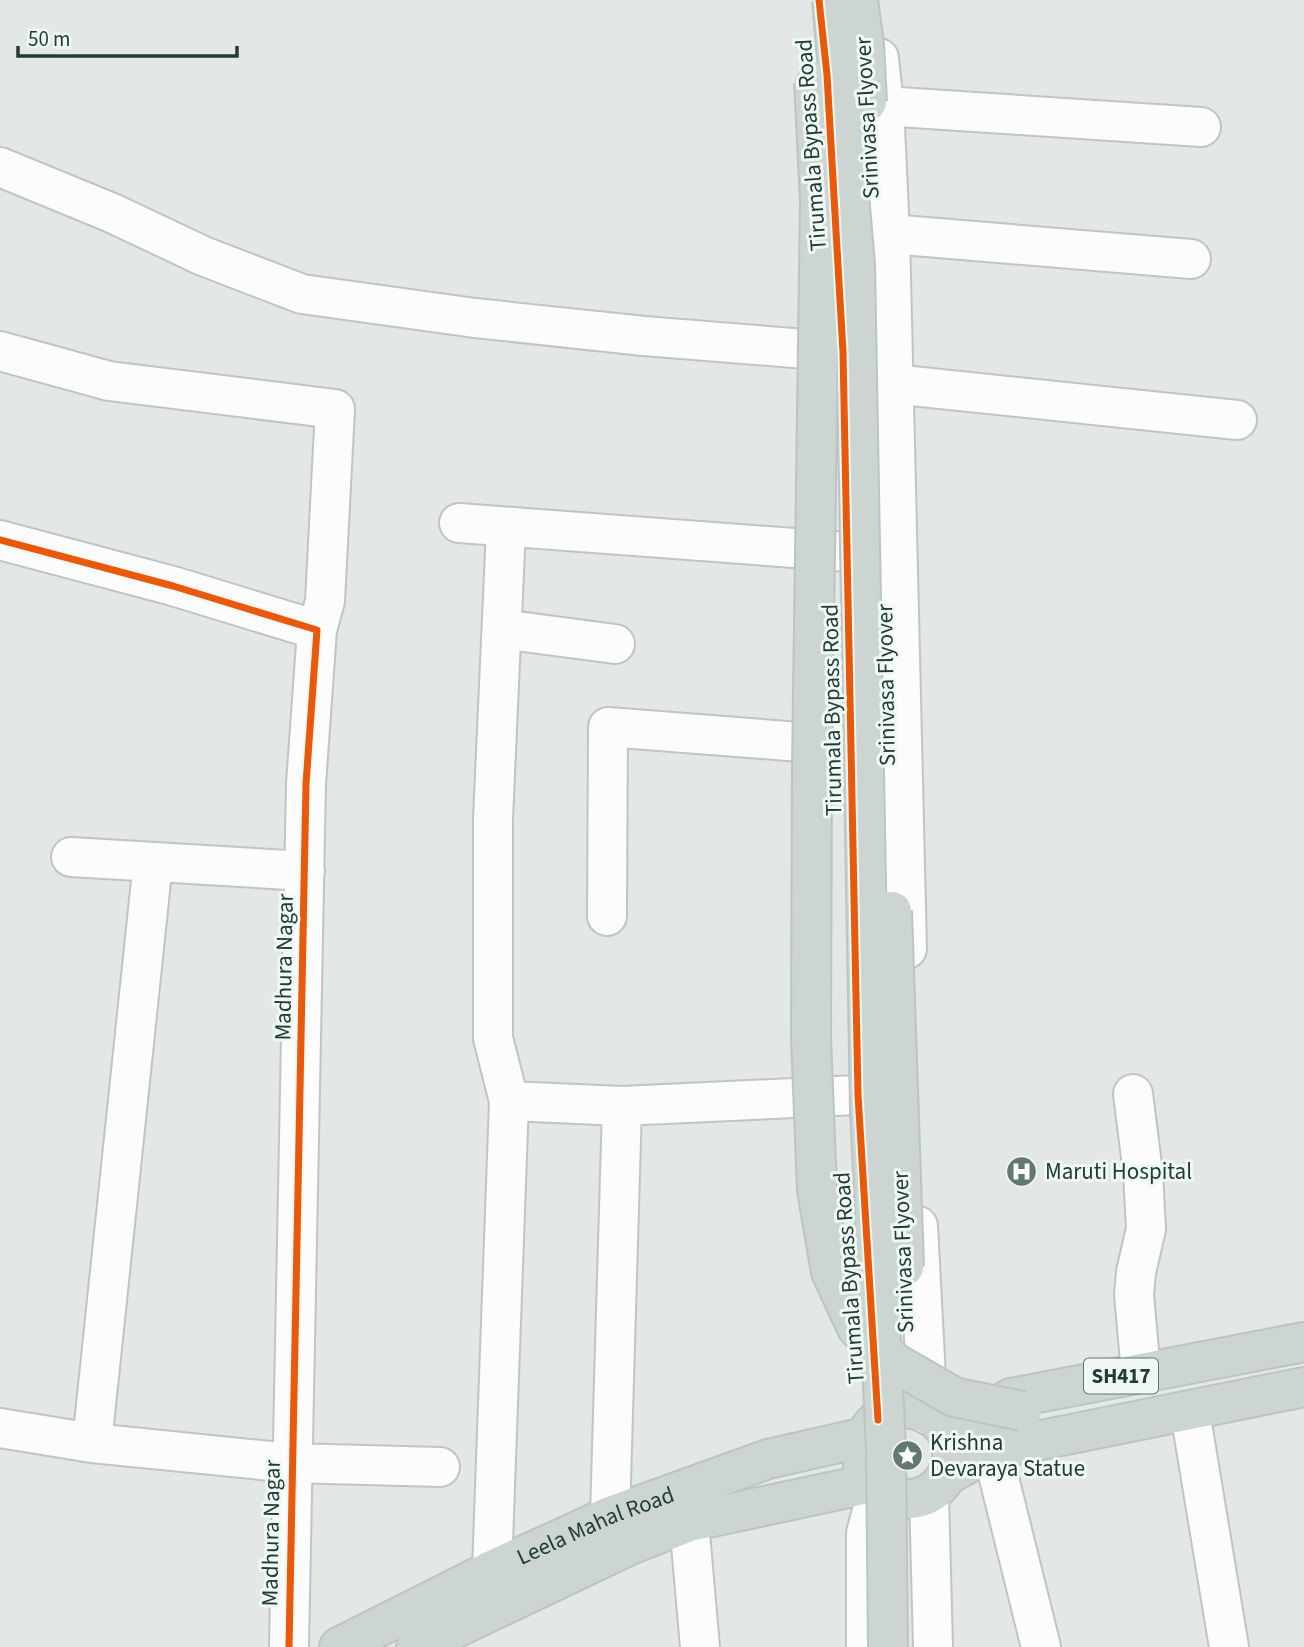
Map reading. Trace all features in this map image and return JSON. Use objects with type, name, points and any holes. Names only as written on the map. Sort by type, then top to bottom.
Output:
[{"type":"main road","name":"Srinivasa Flyover","points":[[805,0],[816,110],[820,201],[811,1037],[817,1190],[831,1272],[857,1328],[895,1363],[954,1397],[1022,1411],[1128,1398],[1304,1362]]},
{"type":"main road","name":"Srinivasa Flyover","points":[[832,0],[855,264],[870,1109],[886,1449],[888,1647]]},
{"type":"main road","name":"Srinivasa Flyover","points":[[858,0],[864,44],[880,350],[886,709],[914,1647]]},
{"type":"main road","name":"SH417","points":[[938,1427],[1012,1398],[1304,1342]]},
{"type":"main road","name":"SH417","points":[[937,1485],[992,1450],[1304,1387]]},
{"type":"main road","points":[[907,1410],[938,1427],[952,1451],[951,1464],[937,1485],[916,1498],[890,1496],[875,1486],[863,1466],[860,1454],[872,1428],[886,1415],[907,1410]]},
{"type":"main road","name":"Leela Mahal Road","points":[[338,1647],[492,1570],[610,1516],[768,1459],[872,1428]]},
{"type":"main road","name":"Leela Mahal Road","points":[[416,1647],[630,1545],[689,1522],[875,1486]]},
{"type":"street","name":"Tirumala Bypass Road","points":[[819,0],[827,75],[843,352],[858,1095],[872,1428]]},
{"type":"street","points":[[874,0],[884,106],[890,234],[909,1030],[938,1427]]},
{"type":"street","points":[[884,106],[1201,127]]},
{"type":"street","points":[[0,167],[112,213],[203,256],[302,294],[501,321],[843,352]]},
{"type":"street","points":[[890,234],[1191,260]]},
{"type":"street","name":"Madhura Nagar","points":[[0,351],[109,380],[335,409],[325,601],[317,630],[306,784],[288,1640]]},
{"type":"street","points":[[893,384],[1237,420]]},
{"type":"street","points":[[459,523],[848,552]]},
{"type":"street","points":[[492,1570],[509,1101],[493,1038],[493,819],[506,528]]},
{"type":"street","points":[[0,540],[160,583],[317,630]]},
{"type":"street","points":[[502,629],[615,644]]},
{"type":"street","points":[[607,916],[608,727],[852,746]]},
{"type":"street","points":[[71,857],[305,871]]},
{"type":"street","points":[[92,1443],[153,862]]},
{"type":"street","points":[[1133,1094],[1143,1173],[1146,1229],[1133,1295],[1141,1372]]},
{"type":"street","points":[[509,1101],[622,1106],[858,1095]]},
{"type":"street","points":[[610,1516],[622,1106]]},
{"type":"street","points":[[1190,1412],[1229,1647]]},
{"type":"street","points":[[0,1428],[92,1443],[291,1464],[440,1466]]},
{"type":"street","points":[[992,1450],[1041,1647]]},
{"type":"street","points":[[933,1647],[937,1485]]},
{"type":"street","points":[[866,1647],[866,1533],[875,1486]]},
{"type":"street","points":[[689,1522],[700,1647]]},
{"type":"cycle path","points":[[819,0],[827,75],[843,352],[858,1095],[878,1420]]},
{"type":"cycle path","points":[[0,540],[173,586],[317,630],[306,784],[289,1647]]},
{"type":"place","name":"Maruti Hospital","points":[[1022,1171]]},
{"type":"place","name":"Krishna Devaraya Statue","points":[[907,1455]]}]
